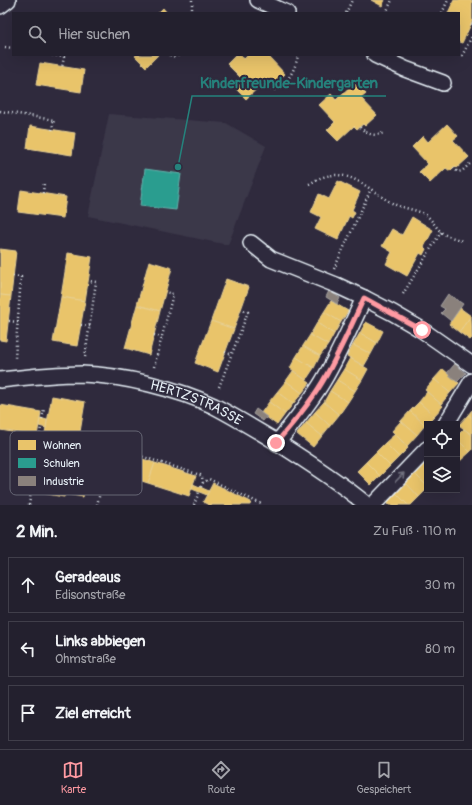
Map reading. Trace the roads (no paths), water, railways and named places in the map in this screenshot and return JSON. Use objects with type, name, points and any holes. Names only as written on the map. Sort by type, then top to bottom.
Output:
[{"type":"street","points":[[0,6],[8,0]]},
{"type":"street","points":[[258,0],[285,12]]},
{"type":"street","points":[[378,56],[406,70],[443,84]]},
{"type":"street","points":[[251,243],[271,259],[364,298],[422,330],[472,365]]},
{"type":"street","points":[[276,443],[322,382],[337,357],[364,298]]},
{"type":"street","name":"HERTZSTRASSE","points":[[0,380],[50,375],[82,374],[148,384],[182,393],[214,406],[276,443],[326,474],[367,505]]},
{"type":"street","points":[[448,421],[472,381]]},
{"type":"street","points":[[373,505],[424,452]]},
{"type":"place","name":"Kinderfreunde-Kindergarten","points":[[178,167]]}]
